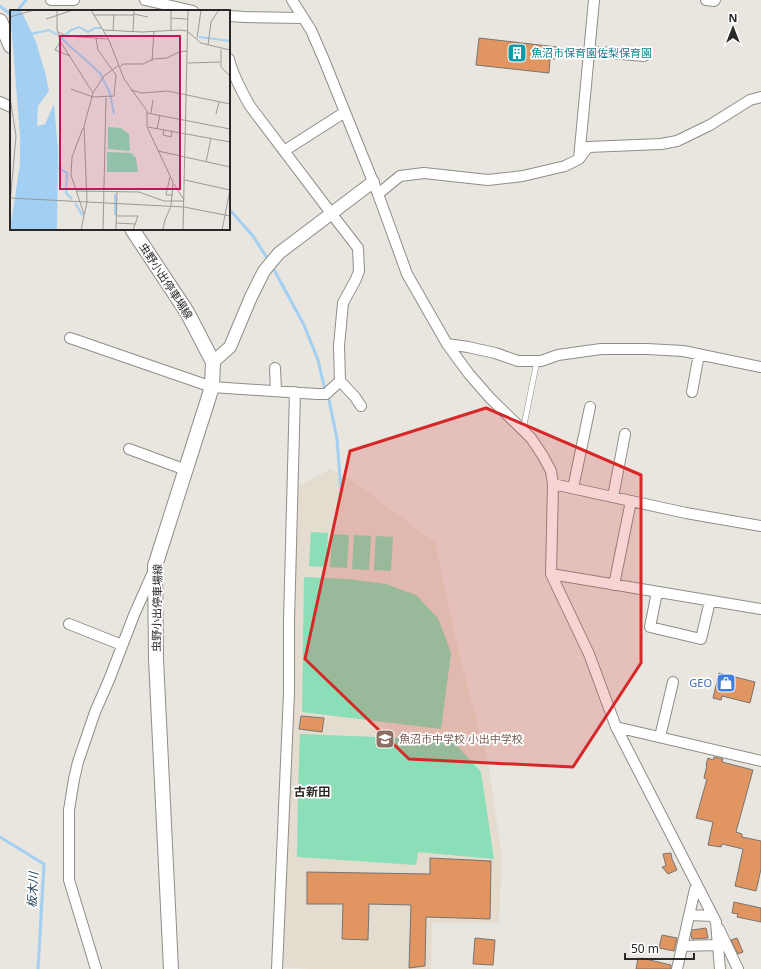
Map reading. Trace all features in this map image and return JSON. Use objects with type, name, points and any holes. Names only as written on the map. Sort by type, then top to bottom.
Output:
[{"type":"main road","points":[[2,31],[10,44]]},
{"type":"main road","name":"虫野小出停車場線","points":[[133,230],[187,312],[213,362],[212,387],[155,566],[157,667],[171,969]]},
{"type":"street","points":[[51,0],[74,0]]},
{"type":"street","points":[[145,0],[188,10]]},
{"type":"street","points":[[292,0],[311,30],[378,194],[407,274],[447,344],[490,398],[531,438],[551,471],[553,484],[551,574],[589,654],[616,727],[738,969]]},
{"type":"street","points":[[579,159],[594,0]]},
{"type":"street","points":[[706,0],[715,0]]},
{"type":"street","points":[[230,16],[303,18]]},
{"type":"street","points":[[589,51],[644,56]]},
{"type":"street","points":[[230,66],[250,106],[358,248],[359,271],[343,303],[338,346],[340,381],[361,406]]},
{"type":"street","points":[[378,194],[400,176],[424,173],[488,180],[523,176],[565,166],[579,159],[588,147],[661,144],[678,141],[710,125],[750,100],[761,97]]},
{"type":"street","points":[[0,102],[10,106]]},
{"type":"street","points":[[284,151],[345,112]]},
{"type":"street","points":[[213,362],[230,347],[264,270],[274,258],[330,213],[373,182]]},
{"type":"street","points":[[70,338],[212,387],[317,394],[328,391],[340,381]]},
{"type":"street","points":[[447,344],[495,353],[518,361],[541,361],[558,355],[601,349],[647,349],[683,351],[761,367]]},
{"type":"street","points":[[692,392],[699,354]]},
{"type":"street","points":[[275,368],[276,391]]},
{"type":"street","points":[[277,969],[289,693],[289,621],[295,392]]},
{"type":"street","points":[[573,488],[590,407]]},
{"type":"street","points":[[613,497],[625,434]]},
{"type":"street","points":[[129,449],[186,470]]},
{"type":"street","points":[[553,484],[686,513],[761,526]]},
{"type":"street","points":[[614,585],[631,501]]},
{"type":"street","points":[[96,969],[69,880],[69,810],[78,762],[95,712],[155,566]]},
{"type":"street","points":[[551,574],[761,610]]},
{"type":"street","points":[[656,592],[650,627],[701,639],[710,601]]},
{"type":"street","points":[[69,624],[122,645]]},
{"type":"street","points":[[660,737],[673,682]]},
{"type":"street","points":[[616,727],[761,761]]},
{"type":"street","points":[[677,969],[695,889]]},
{"type":"street","points":[[689,915],[714,919]]},
{"type":"street","points":[[714,919],[720,969]]},
{"type":"street","points":[[682,946],[718,945]]},
{"type":"lane","points":[[524,430],[537,361]]},
{"type":"highlighted area","points":[[486,408],[641,475],[641,663],[573,767],[409,759],[305,659],[350,451]]},
{"type":"shaded area","name":"魚沼市中学校 小出中学校","points":[[330,469],[349,478],[435,543],[455,636],[488,762],[502,856],[499,923],[432,923],[431,969],[314,969],[279,967],[292,490]]},
{"type":"green space","points":[[311,532],[328,533],[326,567],[309,566]]},
{"type":"green space","points":[[332,534],[349,535],[347,568],[330,567]]},
{"type":"green space","points":[[354,535],[371,536],[369,570],[352,569]]},
{"type":"green space","points":[[376,536],[393,537],[391,571],[374,570]]},
{"type":"green space","points":[[304,577],[347,579],[386,584],[416,595],[438,618],[451,653],[441,729],[302,712]]},
{"type":"green space","points":[[300,734],[452,740],[481,772],[494,859],[418,852],[416,865],[297,857]]},
{"type":"building","name":"魚沼市保育園佐梨保育園","points":[[479,38],[557,47],[555,59],[550,59],[549,73],[476,65]]},
{"type":"building","points":[[719,673],[755,682],[750,703],[722,696],[721,700],[713,698]]},
{"type":"building","points":[[301,716],[324,718],[322,732],[299,729]]},
{"type":"building","points":[[714,757],[723,759],[722,762],[753,770],[736,832],[742,834],[742,837],[761,841],[761,869],[756,891],[735,886],[743,849],[722,844],[721,847],[708,845],[713,822],[696,818],[707,779],[704,778],[708,758],[713,760]]},
{"type":"building","points":[[671,853],[677,870],[668,874],[662,867],[666,866],[663,854]]},
{"type":"building","points":[[430,858],[491,861],[490,919],[426,917],[425,966],[409,968],[411,905],[369,904],[368,940],[342,939],[343,904],[307,904],[307,872],[430,874]]},
{"type":"building","points":[[734,902],[761,908],[761,922],[737,917],[738,914],[732,913]]},
{"type":"building","points":[[706,928],[708,938],[692,939],[692,930]]},
{"type":"building","points":[[662,935],[677,938],[674,951],[659,948]]},
{"type":"building","points":[[475,938],[495,940],[493,965],[473,964]]},
{"type":"building","points":[[737,938],[743,952],[738,954],[731,940]]},
{"type":"building","points":[[638,958],[671,965],[671,969],[636,969]]},
{"type":"waterway","points":[[18,10],[26,0]]},
{"type":"waterway","points":[[0,6],[10,14]]},
{"type":"waterway","points":[[230,210],[253,236],[269,261]]},
{"type":"waterway","points":[[272,266],[304,325],[318,360],[325,390]]},
{"type":"waterway","points":[[328,395],[337,439],[341,490]]},
{"type":"waterway","name":"板木川","points":[[0,837],[44,864],[38,969]]},
{"type":"place","name":"魚沼市保育園佐梨保育園","points":[[517,53]]},
{"type":"place","name":"GEO","points":[[726,683]]},
{"type":"place","name":"魚沼市中学校 小出中学校","points":[[385,739]]},
{"type":"district","name":"古新田","points":[[312,792]]}]
